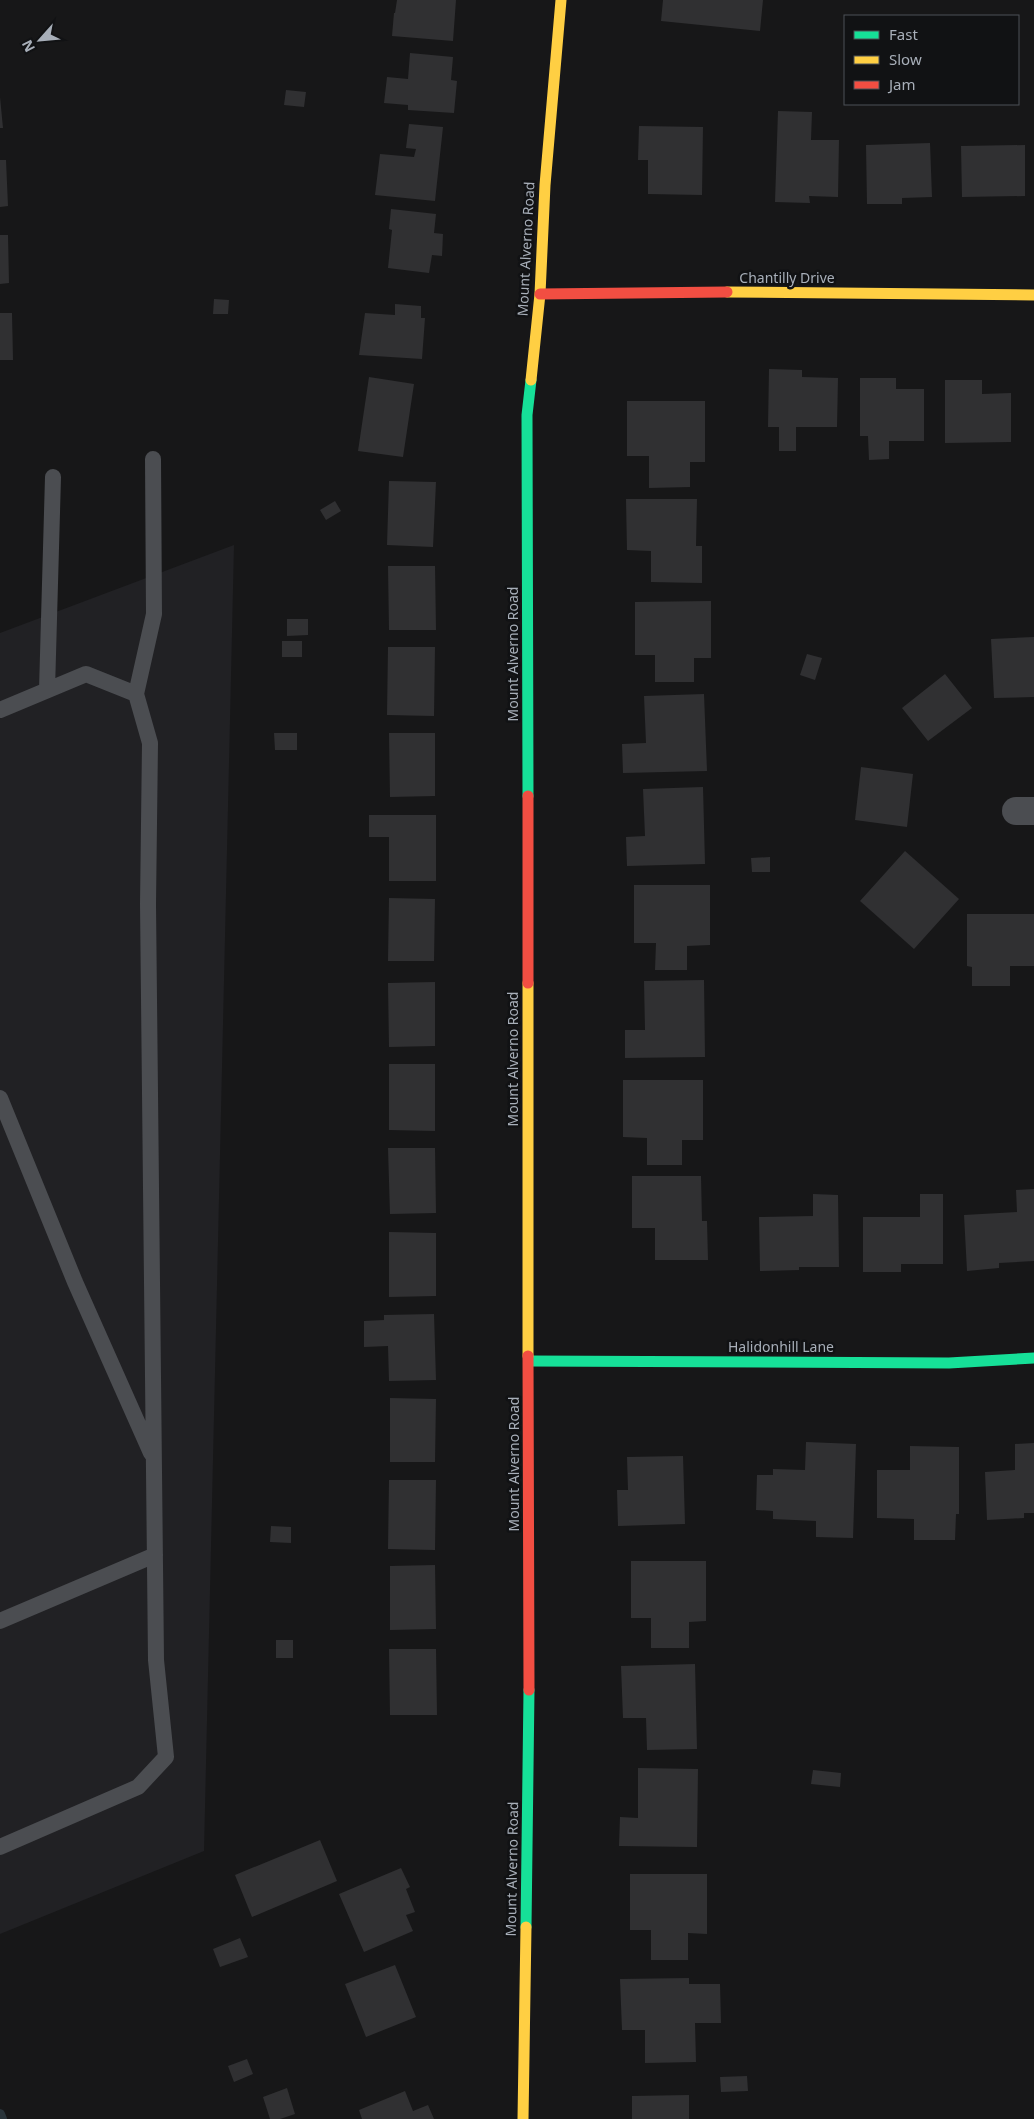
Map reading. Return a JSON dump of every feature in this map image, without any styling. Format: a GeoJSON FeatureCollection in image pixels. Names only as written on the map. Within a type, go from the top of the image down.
{"type":"FeatureCollection","features":[{"type":"Feature","properties":{"kind":"street","name":"Mount Alverno Road"},"geometry":{"type":"LineString","coordinates":[[523,2119],[529,1727],[527,415],[540,294],[545,185],[561,0]]}},
{"type":"Feature","properties":{"kind":"street","name":"Chantilly Drive"},"geometry":{"type":"LineString","coordinates":[[540,294],[759,292],[1034,295]]}},
{"type":"Feature","properties":{"kind":"street","name":"Halidonhill Lane"},"geometry":{"type":"LineString","coordinates":[[528,1362],[949,1363],[1034,1358]]}},
{"type":"Feature","properties":{"kind":"lane"},"geometry":{"type":"LineString","coordinates":[[0,1847],[138,1787],[166,1757],[156,1660],[148,904],[150,743],[136,694],[154,614],[153,458]]}},
{"type":"Feature","properties":{"kind":"lane"},"geometry":{"type":"LineString","coordinates":[[47,690],[53,477]]}},
{"type":"Feature","properties":{"kind":"lane"},"geometry":{"type":"LineString","coordinates":[[0,710],[86,674],[136,694]]}},
{"type":"Feature","properties":{"kind":"lane"},"geometry":{"type":"LineString","coordinates":[[0,1098],[74,1282],[154,1460]]}},
{"type":"Feature","properties":{"kind":"lane"},"geometry":{"type":"LineString","coordinates":[[0,1621],[155,1555]]}},
{"type":"Feature","properties":{"kind":"shaded area"},"geometry":{"type":"Polygon","coordinates":[[[234,545],[204,1851],[0,1934],[0,633],[234,545]]]}},
{"type":"Feature","properties":{"kind":"building"},"geometry":{"type":"Polygon","coordinates":[[[397,0],[456,0],[453,41],[392,36],[397,0]]]}},
{"type":"Feature","properties":{"kind":"building"},"geometry":{"type":"Polygon","coordinates":[[[663,0],[763,0],[760,31],[661,21],[663,0]]]}},
{"type":"Feature","properties":{"kind":"building"},"geometry":{"type":"Polygon","coordinates":[[[410,53],[453,57],[451,80],[457,81],[454,113],[408,110],[408,105],[384,103],[387,77],[408,79],[410,53]]]}},
{"type":"Feature","properties":{"kind":"building"},"geometry":{"type":"Polygon","coordinates":[[[286,90],[306,92],[304,107],[284,105],[286,90]]]}},
{"type":"Feature","properties":{"kind":"building"},"geometry":{"type":"Polygon","coordinates":[[[0,97],[3,128],[0,128],[0,97]]]}},
{"type":"Feature","properties":{"kind":"building"},"geometry":{"type":"Polygon","coordinates":[[[778,111],[812,112],[811,140],[839,140],[838,197],[809,196],[810,203],[775,202],[778,111]]]}},
{"type":"Feature","properties":{"kind":"building"},"geometry":{"type":"Polygon","coordinates":[[[409,124],[443,127],[435,201],[375,195],[380,154],[414,157],[416,149],[406,148],[409,124]]]}},
{"type":"Feature","properties":{"kind":"building"},"geometry":{"type":"Polygon","coordinates":[[[639,126],[703,127],[702,195],[648,194],[648,160],[638,160],[639,126]]]}},
{"type":"Feature","properties":{"kind":"building"},"geometry":{"type":"Polygon","coordinates":[[[930,143],[932,197],[902,198],[902,204],[867,204],[866,145],[930,143]]]}},
{"type":"Feature","properties":{"kind":"building"},"geometry":{"type":"Polygon","coordinates":[[[1025,145],[1025,196],[962,197],[961,146],[1025,145]]]}},
{"type":"Feature","properties":{"kind":"building"},"geometry":{"type":"Polygon","coordinates":[[[0,160],[6,160],[8,206],[0,207],[0,160]]]}},
{"type":"Feature","properties":{"kind":"building"},"geometry":{"type":"Polygon","coordinates":[[[391,209],[436,214],[434,233],[443,234],[442,256],[432,255],[429,273],[388,268],[392,230],[389,229],[391,209]]]}},
{"type":"Feature","properties":{"kind":"building"},"geometry":{"type":"Polygon","coordinates":[[[0,235],[8,235],[9,283],[0,284],[0,235]]]}},
{"type":"Feature","properties":{"kind":"building"},"geometry":{"type":"Polygon","coordinates":[[[214,299],[229,300],[228,314],[213,314],[214,299]]]}},
{"type":"Feature","properties":{"kind":"building"},"geometry":{"type":"Polygon","coordinates":[[[395,304],[421,306],[421,318],[425,318],[422,359],[359,355],[365,313],[395,315],[395,304]]]}},
{"type":"Feature","properties":{"kind":"building"},"geometry":{"type":"Polygon","coordinates":[[[0,313],[12,313],[13,360],[0,360],[0,313]]]}},
{"type":"Feature","properties":{"kind":"building"},"geometry":{"type":"Polygon","coordinates":[[[769,369],[802,370],[802,377],[838,378],[837,427],[796,427],[796,451],[779,451],[779,427],[768,427],[769,369]]]}},
{"type":"Feature","properties":{"kind":"building"},"geometry":{"type":"Polygon","coordinates":[[[369,377],[414,384],[403,457],[358,451],[369,377]]]}},
{"type":"Feature","properties":{"kind":"building"},"geometry":{"type":"Polygon","coordinates":[[[860,378],[896,378],[896,389],[924,389],[924,441],[889,441],[889,459],[869,460],[868,436],[860,436],[860,378]]]}},
{"type":"Feature","properties":{"kind":"building"},"geometry":{"type":"Polygon","coordinates":[[[945,380],[982,380],[982,394],[1011,393],[1011,442],[945,443],[945,380]]]}},
{"type":"Feature","properties":{"kind":"building"},"geometry":{"type":"Polygon","coordinates":[[[627,401],[705,401],[705,462],[690,462],[690,487],[649,488],[649,456],[627,456],[627,401]]]}},
{"type":"Feature","properties":{"kind":"building"},"geometry":{"type":"Polygon","coordinates":[[[389,481],[436,482],[433,547],[387,545],[389,481]]]}},
{"type":"Feature","properties":{"kind":"building"},"geometry":{"type":"Polygon","coordinates":[[[626,499],[697,499],[696,546],[702,546],[702,583],[651,582],[651,551],[627,550],[626,499]]]}},
{"type":"Feature","properties":{"kind":"building"},"geometry":{"type":"Polygon","coordinates":[[[335,501],[341,511],[326,520],[320,510],[335,501]]]}},
{"type":"Feature","properties":{"kind":"building"},"geometry":{"type":"Polygon","coordinates":[[[388,566],[435,566],[436,630],[389,630],[388,566]]]}},
{"type":"Feature","properties":{"kind":"building"},"geometry":{"type":"Polygon","coordinates":[[[711,601],[711,658],[694,658],[694,682],[655,682],[655,655],[635,655],[635,602],[711,601]]]}},
{"type":"Feature","properties":{"kind":"building"},"geometry":{"type":"Polygon","coordinates":[[[287,619],[308,619],[308,635],[287,636],[287,619]]]}},
{"type":"Feature","properties":{"kind":"building"},"geometry":{"type":"Polygon","coordinates":[[[1034,637],[1034,697],[994,698],[991,639],[1034,637]]]}},
{"type":"Feature","properties":{"kind":"building"},"geometry":{"type":"Polygon","coordinates":[[[282,641],[302,641],[302,657],[282,657],[282,641]]]}},
{"type":"Feature","properties":{"kind":"building"},"geometry":{"type":"Polygon","coordinates":[[[388,647],[435,647],[434,716],[387,715],[388,647]]]}},
{"type":"Feature","properties":{"kind":"building"},"geometry":{"type":"Polygon","coordinates":[[[807,654],[822,658],[815,680],[800,675],[807,654]]]}},
{"type":"Feature","properties":{"kind":"building"},"geometry":{"type":"Polygon","coordinates":[[[945,674],[972,708],[928,741],[902,708],[945,674]]]}},
{"type":"Feature","properties":{"kind":"building"},"geometry":{"type":"Polygon","coordinates":[[[704,694],[707,771],[623,773],[622,744],[646,743],[644,696],[704,694]]]}},
{"type":"Feature","properties":{"kind":"building"},"geometry":{"type":"Polygon","coordinates":[[[274,733],[297,733],[297,750],[275,750],[274,733]]]}},
{"type":"Feature","properties":{"kind":"building"},"geometry":{"type":"Polygon","coordinates":[[[389,733],[435,733],[435,796],[390,797],[389,733]]]}},
{"type":"Feature","properties":{"kind":"building"},"geometry":{"type":"Polygon","coordinates":[[[861,767],[913,774],[907,827],[855,820],[861,767]]]}},
{"type":"Feature","properties":{"kind":"building"},"geometry":{"type":"Polygon","coordinates":[[[703,787],[705,864],[627,866],[626,837],[645,836],[643,789],[703,787]]]}},
{"type":"Feature","properties":{"kind":"building"},"geometry":{"type":"Polygon","coordinates":[[[369,815],[436,815],[436,881],[389,881],[389,837],[369,837],[369,815]]]}},
{"type":"Feature","properties":{"kind":"building"},"geometry":{"type":"Polygon","coordinates":[[[905,851],[959,899],[914,949],[860,901],[905,851]]]}},
{"type":"Feature","properties":{"kind":"building"},"geometry":{"type":"Polygon","coordinates":[[[770,857],[770,872],[752,872],[751,858],[770,857]]]}},
{"type":"Feature","properties":{"kind":"building"},"geometry":{"type":"Polygon","coordinates":[[[634,885],[710,885],[710,945],[687,946],[687,970],[655,970],[656,943],[634,943],[634,885]]]}},
{"type":"Feature","properties":{"kind":"building"},"geometry":{"type":"Polygon","coordinates":[[[389,898],[435,899],[434,961],[388,961],[389,898]]]}},
{"type":"Feature","properties":{"kind":"building"},"geometry":{"type":"Polygon","coordinates":[[[967,914],[1034,914],[1034,966],[1010,966],[1010,986],[972,986],[972,967],[967,966],[967,914]]]}},
{"type":"Feature","properties":{"kind":"building"},"geometry":{"type":"Polygon","coordinates":[[[704,980],[705,1057],[625,1058],[625,1030],[645,1030],[644,981],[704,980]]]}},
{"type":"Feature","properties":{"kind":"building"},"geometry":{"type":"Polygon","coordinates":[[[435,982],[435,1046],[389,1047],[388,983],[435,982]]]}},
{"type":"Feature","properties":{"kind":"building"},"geometry":{"type":"Polygon","coordinates":[[[389,1064],[435,1064],[435,1131],[389,1130],[389,1064]]]}},
{"type":"Feature","properties":{"kind":"building"},"geometry":{"type":"Polygon","coordinates":[[[623,1080],[703,1080],[703,1140],[682,1140],[682,1165],[647,1165],[647,1138],[623,1137],[623,1080]]]}},
{"type":"Feature","properties":{"kind":"building"},"geometry":{"type":"Polygon","coordinates":[[[388,1148],[435,1148],[436,1213],[390,1214],[388,1148]]]}},
{"type":"Feature","properties":{"kind":"building"},"geometry":{"type":"Polygon","coordinates":[[[632,1176],[701,1176],[702,1221],[707,1221],[708,1260],[655,1260],[655,1228],[632,1228],[632,1176]]]}},
{"type":"Feature","properties":{"kind":"building"},"geometry":{"type":"Polygon","coordinates":[[[1034,1189],[1034,1261],[999,1263],[999,1268],[967,1271],[964,1215],[1017,1212],[1016,1190],[1034,1189]]]}},
{"type":"Feature","properties":{"kind":"building"},"geometry":{"type":"Polygon","coordinates":[[[813,1194],[838,1195],[839,1267],[799,1267],[799,1270],[760,1271],[759,1217],[813,1216],[813,1194]]]}},
{"type":"Feature","properties":{"kind":"building"},"geometry":{"type":"Polygon","coordinates":[[[920,1194],[943,1194],[943,1264],[901,1264],[901,1272],[863,1272],[863,1217],[920,1217],[920,1194]]]}},
{"type":"Feature","properties":{"kind":"building"},"geometry":{"type":"Polygon","coordinates":[[[389,1232],[436,1233],[436,1296],[389,1297],[389,1232]]]}},
{"type":"Feature","properties":{"kind":"building"},"geometry":{"type":"Polygon","coordinates":[[[434,1314],[436,1380],[389,1381],[388,1346],[364,1347],[364,1321],[384,1320],[384,1315],[434,1314]]]}},
{"type":"Feature","properties":{"kind":"building"},"geometry":{"type":"Polygon","coordinates":[[[390,1398],[436,1399],[435,1462],[390,1462],[390,1398]]]}},
{"type":"Feature","properties":{"kind":"building"},"geometry":{"type":"Polygon","coordinates":[[[806,1442],[856,1444],[853,1538],[816,1537],[816,1521],[773,1519],[773,1511],[756,1510],[757,1475],[773,1475],[773,1469],[805,1470],[806,1442]]]}},
{"type":"Feature","properties":{"kind":"building"},"geometry":{"type":"Polygon","coordinates":[[[1034,1443],[1034,1513],[1024,1513],[1024,1518],[987,1520],[985,1472],[1015,1470],[1015,1444],[1034,1443]]]}},
{"type":"Feature","properties":{"kind":"building"},"geometry":{"type":"Polygon","coordinates":[[[910,1446],[959,1447],[959,1514],[956,1514],[955,1540],[914,1540],[914,1519],[877,1518],[877,1470],[910,1470],[910,1446]]]}},
{"type":"Feature","properties":{"kind":"building"},"geometry":{"type":"Polygon","coordinates":[[[683,1456],[685,1524],[618,1526],[617,1490],[628,1490],[627,1457],[683,1456]]]}},
{"type":"Feature","properties":{"kind":"building"},"geometry":{"type":"Polygon","coordinates":[[[389,1480],[436,1480],[435,1550],[388,1549],[389,1480]]]}},
{"type":"Feature","properties":{"kind":"building"},"geometry":{"type":"Polygon","coordinates":[[[271,1526],[291,1527],[291,1543],[270,1542],[271,1526]]]}},
{"type":"Feature","properties":{"kind":"building"},"geometry":{"type":"Polygon","coordinates":[[[631,1561],[706,1561],[706,1621],[689,1622],[689,1648],[651,1648],[651,1618],[631,1618],[631,1561]]]}},
{"type":"Feature","properties":{"kind":"building"},"geometry":{"type":"Polygon","coordinates":[[[435,1565],[436,1629],[390,1630],[390,1566],[435,1565]]]}},
{"type":"Feature","properties":{"kind":"building"},"geometry":{"type":"Polygon","coordinates":[[[276,1640],[293,1640],[293,1658],[276,1658],[276,1640]]]}},
{"type":"Feature","properties":{"kind":"building"},"geometry":{"type":"Polygon","coordinates":[[[389,1649],[436,1649],[437,1715],[390,1715],[389,1649]]]}},
{"type":"Feature","properties":{"kind":"building"},"geometry":{"type":"Polygon","coordinates":[[[695,1664],[697,1749],[647,1750],[646,1718],[623,1718],[621,1666],[695,1664]]]}},
{"type":"Feature","properties":{"kind":"building"},"geometry":{"type":"Polygon","coordinates":[[[638,1768],[698,1769],[697,1847],[619,1846],[620,1817],[638,1818],[638,1768]]]}},
{"type":"Feature","properties":{"kind":"building"},"geometry":{"type":"Polygon","coordinates":[[[813,1770],[841,1773],[840,1787],[811,1784],[813,1770]]]}},
{"type":"Feature","properties":{"kind":"building"},"geometry":{"type":"Polygon","coordinates":[[[320,1840],[337,1881],[252,1917],[235,1875],[320,1840]]]}},
{"type":"Feature","properties":{"kind":"building"},"geometry":{"type":"Polygon","coordinates":[[[401,1868],[410,1887],[406,1889],[415,1912],[406,1915],[413,1931],[364,1952],[339,1894],[401,1868]]]}},
{"type":"Feature","properties":{"kind":"building"},"geometry":{"type":"Polygon","coordinates":[[[630,1874],[707,1874],[707,1934],[688,1933],[688,1960],[651,1960],[651,1930],[630,1930],[630,1874]]]}},
{"type":"Feature","properties":{"kind":"building"},"geometry":{"type":"Polygon","coordinates":[[[240,1938],[248,1957],[220,1967],[213,1949],[240,1938]]]}},
{"type":"Feature","properties":{"kind":"building"},"geometry":{"type":"Polygon","coordinates":[[[395,1965],[416,2017],[366,2037],[345,1984],[395,1965]]]}},
{"type":"Feature","properties":{"kind":"building"},"geometry":{"type":"Polygon","coordinates":[[[689,1978],[689,1984],[720,1984],[721,2023],[695,2023],[696,2062],[645,2063],[645,2030],[622,2030],[620,1979],[689,1978]]]}},
{"type":"Feature","properties":{"kind":"building"},"geometry":{"type":"Polygon","coordinates":[[[247,2059],[253,2074],[234,2082],[228,2066],[247,2059]]]}},
{"type":"Feature","properties":{"kind":"building"},"geometry":{"type":"Polygon","coordinates":[[[747,2076],[748,2091],[721,2092],[720,2077],[747,2076]]]}},
{"type":"Feature","properties":{"kind":"building"},"geometry":{"type":"Polygon","coordinates":[[[287,2088],[295,2114],[280,2119],[270,2119],[263,2097],[287,2088]]]}},
{"type":"Feature","properties":{"kind":"building"},"geometry":{"type":"Polygon","coordinates":[[[405,2091],[413,2111],[428,2105],[434,2119],[362,2119],[359,2110],[405,2091]]]}},
{"type":"Feature","properties":{"kind":"building"},"geometry":{"type":"Polygon","coordinates":[[[689,2095],[689,2119],[632,2119],[632,2096],[689,2095]]]}},
{"type":"Feature","properties":{"kind":"waterway"},"geometry":{"type":"LineString","coordinates":[[0,2114],[2,2119]]}},
{"type":"Feature","properties":{"kind":"traffic: fast"},"geometry":{"type":"LineString","coordinates":[[528,796],[527,415],[531,380]]}},
{"type":"Feature","properties":{"kind":"traffic: fast"},"geometry":{"type":"LineString","coordinates":[[529,1361],[949,1363],[1034,1358]]}},
{"type":"Feature","properties":{"kind":"traffic: fast"},"geometry":{"type":"LineString","coordinates":[[526,1927],[529,1690]]}},
{"type":"Feature","properties":{"kind":"traffic: slow"},"geometry":{"type":"LineString","coordinates":[[531,380],[540,294],[545,185],[561,0]]}},
{"type":"Feature","properties":{"kind":"traffic: slow"},"geometry":{"type":"LineString","coordinates":[[727,292],[1034,295]]}},
{"type":"Feature","properties":{"kind":"traffic: slow"},"geometry":{"type":"LineString","coordinates":[[528,983],[528,1356]]}},
{"type":"Feature","properties":{"kind":"traffic: slow"},"geometry":{"type":"LineString","coordinates":[[523,2119],[526,1927]]}},
{"type":"Feature","properties":{"kind":"traffic: jam"},"geometry":{"type":"LineString","coordinates":[[540,294],[727,292]]}},
{"type":"Feature","properties":{"kind":"traffic: jam"},"geometry":{"type":"LineString","coordinates":[[528,796],[528,983]]}},
{"type":"Feature","properties":{"kind":"traffic: jam"},"geometry":{"type":"LineString","coordinates":[[528,1356],[529,1690]]}}]}
